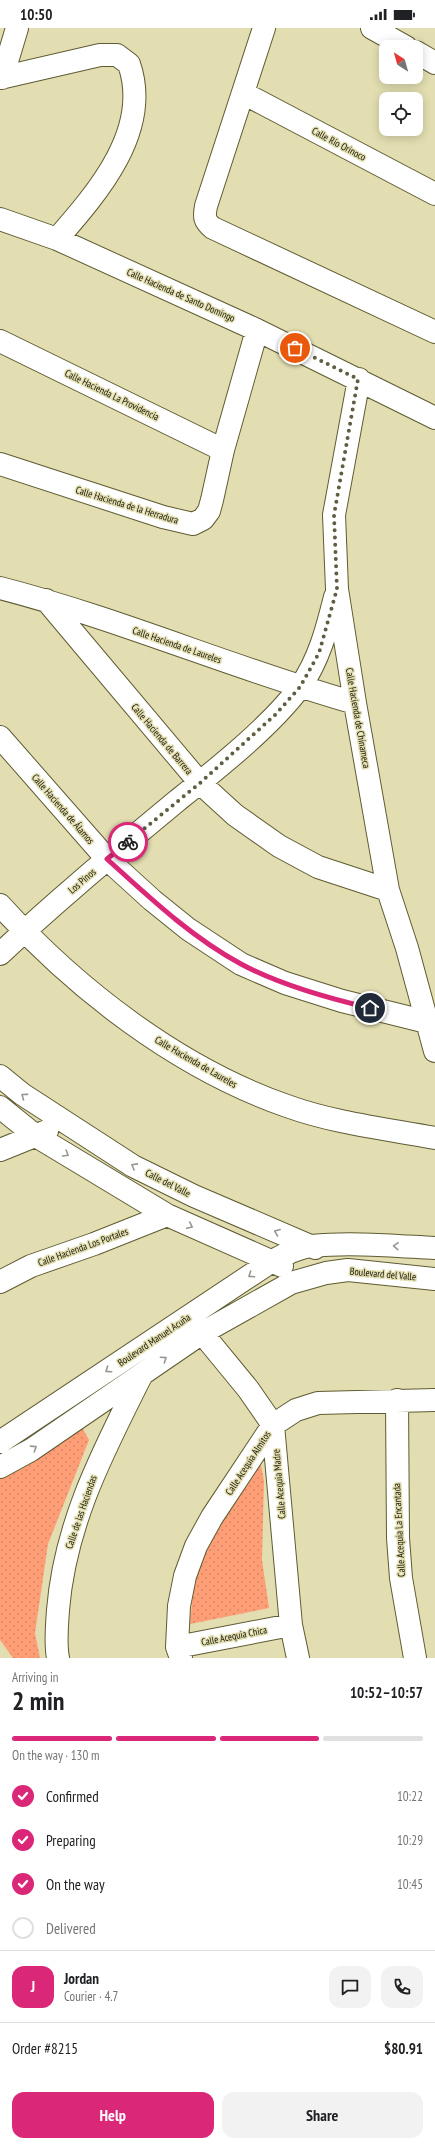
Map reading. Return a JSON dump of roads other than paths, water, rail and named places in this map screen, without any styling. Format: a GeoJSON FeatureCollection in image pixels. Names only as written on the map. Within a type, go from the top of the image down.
{"type":"FeatureCollection","features":[{"type":"Feature","properties":{"kind":"street"},"geometry":{"type":"LineString","coordinates":[[1,78],[17,28]]}},
{"type":"Feature","properties":{"kind":"street"},"geometry":{"type":"LineString","coordinates":[[264,28],[206,206],[204,217],[207,223],[213,228],[435,332]]}},
{"type":"Feature","properties":{"kind":"street"},"geometry":{"type":"LineString","coordinates":[[372,28],[393,40]]}},
{"type":"Feature","properties":{"kind":"street"},"geometry":{"type":"LineString","coordinates":[[1,78],[100,55],[116,55],[123,58],[130,64],[133,75],[135,106],[131,128],[110,171],[57,239]]}},
{"type":"Feature","properties":{"kind":"street"},"geometry":{"type":"LineString","coordinates":[[423,56],[435,63]]}},
{"type":"Feature","properties":{"kind":"street","name":"Calle Río Orinoco"},"geometry":{"type":"LineString","coordinates":[[243,93],[435,194]]}},
{"type":"Feature","properties":{"kind":"street","name":"Calle Hacienda de Santo Domingo"},"geometry":{"type":"LineString","coordinates":[[0,219],[57,239],[258,330],[435,418]]}},
{"type":"Feature","properties":{"kind":"street","name":"Calle Hacienda de la Herradura"},"geometry":{"type":"LineString","coordinates":[[0,464],[163,517],[193,524],[203,519],[209,511],[223,450],[258,330]]}},
{"type":"Feature","properties":{"kind":"street","name":"Calle Hacienda La Providencia"},"geometry":{"type":"LineString","coordinates":[[0,341],[223,450]]}},
{"type":"Feature","properties":{"kind":"street","name":"Calle Hacienda de Chinameca"},"geometry":{"type":"LineString","coordinates":[[358,379],[334,515],[337,589],[355,703],[388,890],[428,1022],[435,1051]]}},
{"type":"Feature","properties":{"kind":"street","name":"Calle Hacienda de Laureles"},"geometry":{"type":"LineString","coordinates":[[0,588],[46,600],[300,687],[355,703]]}},
{"type":"Feature","properties":{"kind":"street","name":"Los Pinos"},"geometry":{"type":"LineString","coordinates":[[0,954],[24,931],[107,859],[200,783],[249,740],[300,687],[319,653],[337,589]]}},
{"type":"Feature","properties":{"kind":"street","name":"Calle Hacienda de Barrera"},"geometry":{"type":"LineString","coordinates":[[46,600],[200,783],[235,815],[279,846],[318,867],[388,890]]}},
{"type":"Feature","properties":{"kind":"street","name":"Calle Hacienda de Álamos"},"geometry":{"type":"LineString","coordinates":[[0,737],[107,859],[152,900],[188,929],[241,964],[285,983],[342,1001],[428,1022]]}},
{"type":"Feature","properties":{"kind":"street","name":"Calle Hacienda de Laureles"},"geometry":{"type":"LineString","coordinates":[[0,904],[24,931],[103,1002],[156,1039],[221,1078],[288,1106],[326,1117],[435,1138]]}},
{"type":"Feature","properties":{"kind":"street","name":"Calle del Valle"},"geometry":{"type":"LineString","coordinates":[[0,1076],[22,1094],[133,1166],[194,1196],[311,1246],[348,1270]]}},
{"type":"Feature","properties":{"kind":"street"},"geometry":{"type":"LineString","coordinates":[[0,1107],[36,1136],[167,1215],[308,1278]]}},
{"type":"Feature","properties":{"kind":"street"},"geometry":{"type":"LineString","coordinates":[[0,1150],[36,1136],[64,1122]]}},
{"type":"Feature","properties":{"kind":"street","name":"Calle Hacienda Los Portales"},"geometry":{"type":"LineString","coordinates":[[0,1282],[31,1266],[94,1244],[167,1215]]}},
{"type":"Feature","properties":{"kind":"street"},"geometry":{"type":"LineString","coordinates":[[311,1246],[382,1245],[435,1248]]}},
{"type":"Feature","properties":{"kind":"street","name":"Boulevard Manuel Acuña"},"geometry":{"type":"LineString","coordinates":[[0,1442],[272,1261],[290,1252],[311,1246]]}},
{"type":"Feature","properties":{"kind":"street","name":"Boulevard del Valle"},"geometry":{"type":"LineString","coordinates":[[308,1278],[348,1270],[435,1279]]}},
{"type":"Feature","properties":{"kind":"street"},"geometry":{"type":"LineString","coordinates":[[0,1467],[31,1450],[202,1333],[275,1291],[291,1283],[308,1278]]}},
{"type":"Feature","properties":{"kind":"street","name":"Calle Acequia Madre"},"geometry":{"type":"LineString","coordinates":[[202,1333],[248,1389],[273,1425],[291,1625],[298,1658]]}},
{"type":"Feature","properties":{"kind":"street","name":"Calle de las Haciendas"},"geometry":{"type":"LineString","coordinates":[[58,1658],[55,1644],[60,1577],[73,1527],[95,1470],[141,1375]]}},
{"type":"Feature","properties":{"kind":"street","name":"Calle Acequia La Encantada"},"geometry":{"type":"LineString","coordinates":[[397,1400],[398,1538],[401,1578],[415,1658]]}},
{"type":"Feature","properties":{"kind":"street","name":"Calle Acequia Almitos"},"geometry":{"type":"LineString","coordinates":[[179,1652],[179,1606],[185,1576],[196,1546],[212,1517],[273,1425],[296,1410],[318,1403],[435,1400]]}},
{"type":"Feature","properties":{"kind":"street","name":"Calle Acequia Chica"},"geometry":{"type":"LineString","coordinates":[[179,1652],[291,1625]]}}]}
